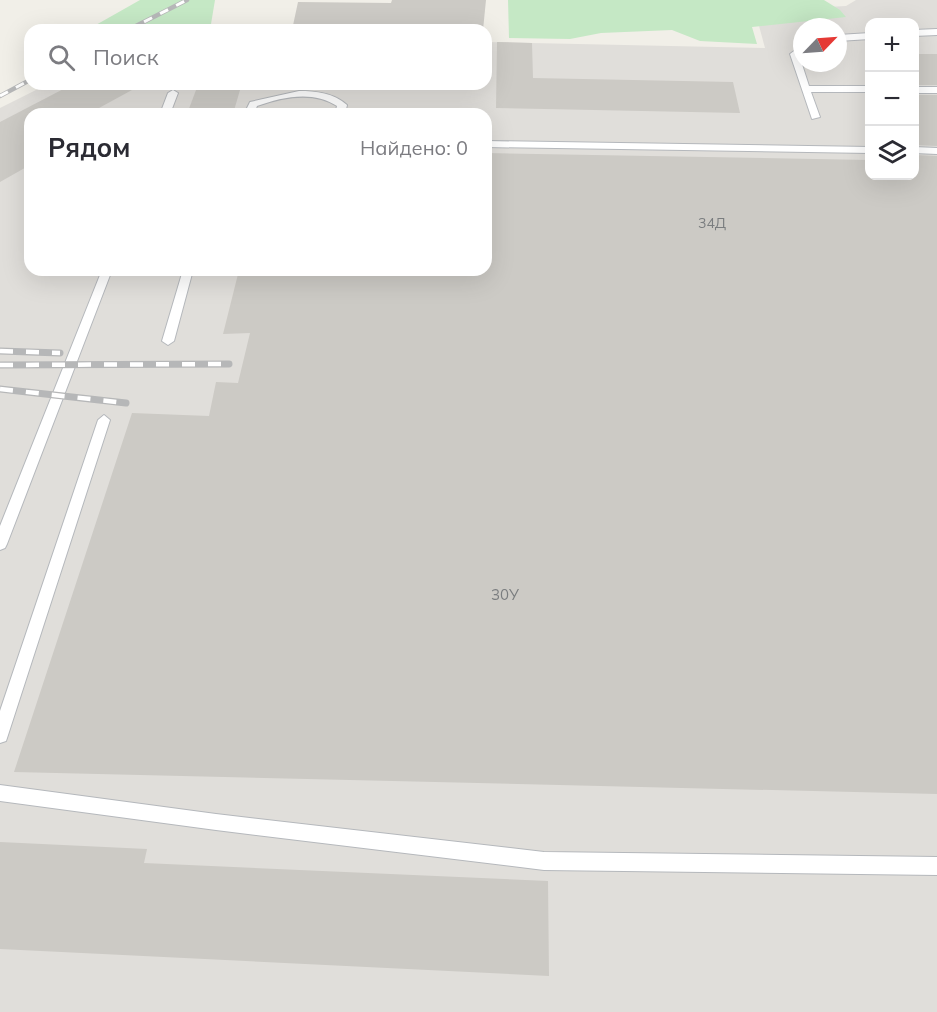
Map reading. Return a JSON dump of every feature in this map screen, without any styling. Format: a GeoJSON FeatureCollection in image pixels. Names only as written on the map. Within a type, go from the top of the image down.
{"type":"FeatureCollection","features":[{"type":"Feature","properties":{"kind":"lane"},"geometry":{"type":"LineString","coordinates":[[919,33],[937,32]]}},
{"type":"Feature","properties":{"kind":"lane"},"geometry":{"type":"LineString","coordinates":[[847,37],[865,36]]}},
{"type":"Feature","properties":{"kind":"lane"},"geometry":{"type":"LineString","coordinates":[[800,72],[815,117]]}},
{"type":"Feature","properties":{"kind":"lane"},"geometry":{"type":"LineString","coordinates":[[806,89],[865,90]]}},
{"type":"Feature","properties":{"kind":"lane"},"geometry":{"type":"LineString","coordinates":[[919,90],[937,90]]}},
{"type":"Feature","properties":{"kind":"lane"},"geometry":{"type":"LineString","coordinates":[[168,108],[174,93]]}},
{"type":"Feature","properties":{"kind":"lane"},"geometry":{"type":"LineString","coordinates":[[251,108],[253,104],[279,94],[332,96],[342,105],[341,108]]}},
{"type":"Feature","properties":{"kind":"lane"},"geometry":{"type":"LineString","coordinates":[[492,144],[865,150]]}},
{"type":"Feature","properties":{"kind":"lane"},"geometry":{"type":"LineString","coordinates":[[919,150],[937,151]]}},
{"type":"Feature","properties":{"kind":"lane"},"geometry":{"type":"LineString","coordinates":[[0,544],[105,276]]}},
{"type":"Feature","properties":{"kind":"lane"},"geometry":{"type":"LineString","coordinates":[[168,341],[186,276]]}},
{"type":"Feature","properties":{"kind":"lane"},"geometry":{"type":"LineString","coordinates":[[0,735],[104,420]]}},
{"type":"Feature","properties":{"kind":"lane"},"geometry":{"type":"LineString","coordinates":[[0,793],[216,822],[544,861],[937,866]]}},
{"type":"Feature","properties":{"kind":"shaded area"},"geometry":{"type":"Polygon","coordinates":[[[856,0],[937,0],[937,1012],[0,1012],[0,108],[36,90],[492,90],[492,42],[765,48],[755,11],[846,6],[856,0]]]}},
{"type":"Feature","properties":{"kind":"green space"},"geometry":{"type":"Polygon","coordinates":[[[140,0],[215,0],[211,24],[98,24],[140,0]]]}},
{"type":"Feature","properties":{"kind":"green space"},"geometry":{"type":"Polygon","coordinates":[[[508,0],[824,0],[840,10],[846,17],[793,18],[793,23],[752,27],[757,44],[700,41],[672,30],[601,33],[570,39],[509,38],[508,0]]]}},
{"type":"Feature","properties":{"kind":"building"},"geometry":{"type":"Polygon","coordinates":[[[392,0],[486,0],[484,24],[293,24],[298,2],[391,3],[392,0]]]}},
{"type":"Feature","properties":{"kind":"building"},"geometry":{"type":"Polygon","coordinates":[[[497,42],[532,43],[533,78],[733,82],[740,113],[496,108],[497,42]]]}},
{"type":"Feature","properties":{"kind":"building"},"geometry":{"type":"Polygon","coordinates":[[[919,54],[937,54],[937,85],[919,85],[919,54]]]}},
{"type":"Feature","properties":{"kind":"building"},"geometry":{"type":"Polygon","coordinates":[[[61,90],[132,90],[99,108],[27,108],[61,90]]]}},
{"type":"Feature","properties":{"kind":"building"},"geometry":{"type":"Polygon","coordinates":[[[196,90],[240,90],[235,108],[189,108],[196,90]]]}},
{"type":"Feature","properties":{"kind":"building"},"geometry":{"type":"Polygon","coordinates":[[[919,95],[937,95],[937,146],[919,145],[919,95]]]}},
{"type":"Feature","properties":{"kind":"building"},"geometry":{"type":"Polygon","coordinates":[[[24,110],[24,168],[0,182],[0,122],[24,110]]]}},
{"type":"Feature","properties":{"kind":"building"},"geometry":{"type":"Polygon","coordinates":[[[492,153],[865,160],[865,180],[919,180],[919,155],[937,156],[937,794],[14,772],[132,413],[209,416],[216,382],[238,383],[250,333],[223,334],[238,276],[492,276],[492,153]]]}},
{"type":"Feature","properties":{"kind":"building"},"geometry":{"type":"Polygon","coordinates":[[[0,842],[147,849],[144,863],[548,881],[549,976],[0,949],[0,842]]]}},
{"type":"Feature","properties":{"kind":"railway"},"geometry":{"type":"LineString","coordinates":[[140,24],[187,0]]}},
{"type":"Feature","properties":{"kind":"railway"},"geometry":{"type":"LineString","coordinates":[[0,96],[24,83]]}},
{"type":"Feature","properties":{"kind":"railway"},"geometry":{"type":"LineString","coordinates":[[0,351],[60,353]]}},
{"type":"Feature","properties":{"kind":"railway"},"geometry":{"type":"LineString","coordinates":[[0,365],[229,364]]}},
{"type":"Feature","properties":{"kind":"railway"},"geometry":{"type":"LineString","coordinates":[[0,389],[126,403]]}}]}
